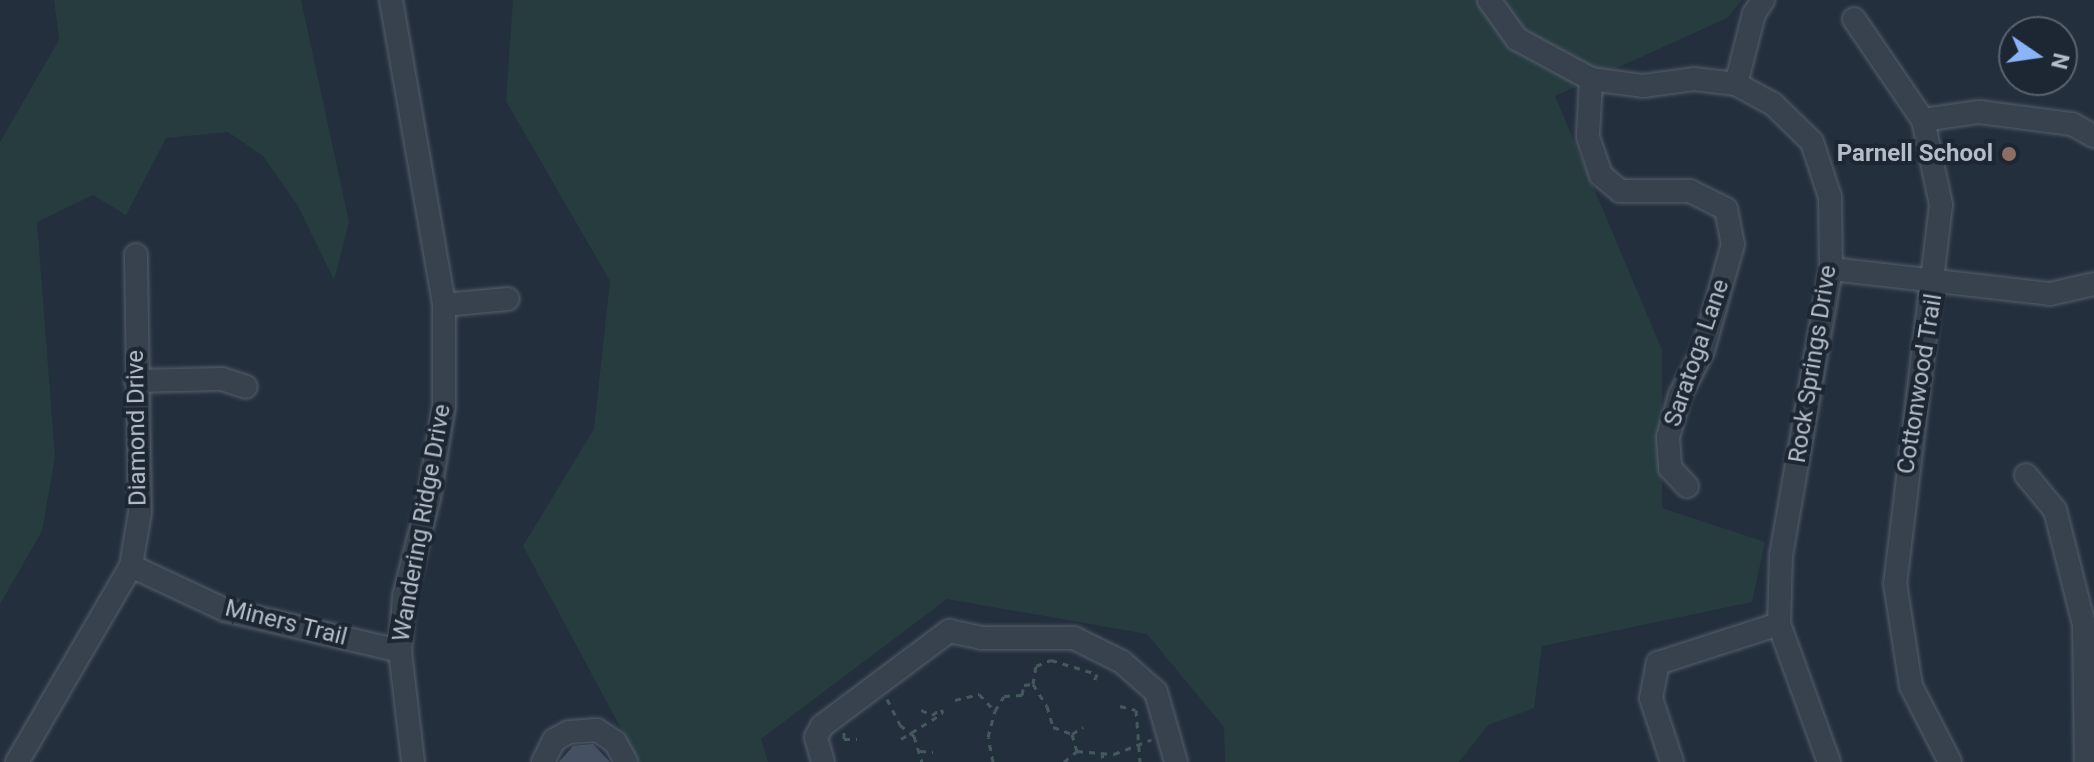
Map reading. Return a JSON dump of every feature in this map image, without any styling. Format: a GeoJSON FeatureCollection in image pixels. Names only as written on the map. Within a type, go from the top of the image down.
{"type":"FeatureCollection","features":[{"type":"Feature","properties":{"kind":"street","name":"Wandering Ridge Drive"},"geometry":{"type":"LineString","coordinates":[[391,0],[444,305],[444,406],[429,498],[404,596],[400,651],[413,762]]}},
{"type":"Feature","properties":{"kind":"street","name":"Rock Springs Drive"},"geometry":{"type":"LineString","coordinates":[[1489,0],[1517,39],[1591,79],[1643,86],[1694,79],[1736,84],[1773,104],[1812,142],[1830,197],[1831,269],[1781,556],[1779,624],[1829,762]]}},
{"type":"Feature","properties":{"kind":"street"},"geometry":{"type":"LineString","coordinates":[[1736,84],[1754,14],[1763,0]]}},
{"type":"Feature","properties":{"kind":"street","name":"Cottonwood Trail"},"geometry":{"type":"LineString","coordinates":[[1854,19],[1923,120],[1941,205],[1935,281],[1908,447],[1895,583],[1911,686],[1950,762]]}},
{"type":"Feature","properties":{"kind":"street","name":"Saratoga Lane"},"geometry":{"type":"LineString","coordinates":[[1591,79],[1588,137],[1601,175],[1620,191],[1690,191],[1726,209],[1733,244],[1703,351],[1680,395],[1668,437],[1670,468],[1687,486]]}},
{"type":"Feature","properties":{"kind":"street"},"geometry":{"type":"LineString","coordinates":[[1923,120],[1979,112],[2072,124],[2094,136]]}},
{"type":"Feature","properties":{"kind":"street","name":"Diamond Drive"},"geometry":{"type":"LineString","coordinates":[[17,762],[131,566],[140,512],[136,255]]}},
{"type":"Feature","properties":{"kind":"street"},"geometry":{"type":"LineString","coordinates":[[1831,269],[2050,294],[2094,284]]}},
{"type":"Feature","properties":{"kind":"street"},"geometry":{"type":"LineString","coordinates":[[444,305],[508,299]]}},
{"type":"Feature","properties":{"kind":"street"},"geometry":{"type":"LineString","coordinates":[[136,381],[222,379],[246,387]]}},
{"type":"Feature","properties":{"kind":"street"},"geometry":{"type":"LineString","coordinates":[[2026,475],[2055,510],[2089,624],[2086,762]]}},
{"type":"Feature","properties":{"kind":"street","name":"Miners Trail"},"geometry":{"type":"LineString","coordinates":[[131,566],[225,610],[400,651]]}},
{"type":"Feature","properties":{"kind":"street"},"geometry":{"type":"LineString","coordinates":[[1672,762],[1651,698],[1658,663],[1779,624]]}},
{"type":"Feature","properties":{"kind":"street"},"geometry":{"type":"LineString","coordinates":[[823,762],[816,737],[822,726],[949,631],[981,638],[1074,638],[1140,674],[1156,692],[1176,762]]}},
{"type":"Feature","properties":{"kind":"street"},"geometry":{"type":"LineString","coordinates":[[543,762],[554,740],[569,732],[597,730],[615,742],[626,762]]}},
{"type":"Feature","properties":{"kind":"path"},"geometry":{"type":"LineString","coordinates":[[1072,734],[1053,727],[1047,706],[1033,684],[1036,666],[1051,660],[1097,674],[1094,682]]}},
{"type":"Feature","properties":{"kind":"path"},"geometry":{"type":"LineString","coordinates":[[993,762],[988,737],[995,711],[1004,696],[1022,695],[1024,685],[1033,684]]}},
{"type":"Feature","properties":{"kind":"path"},"geometry":{"type":"LineString","coordinates":[[955,700],[979,694],[995,711]]}},
{"type":"Feature","properties":{"kind":"path"},"geometry":{"type":"LineString","coordinates":[[887,699],[900,725],[911,733],[922,762]]}},
{"type":"Feature","properties":{"kind":"path"},"geometry":{"type":"LineString","coordinates":[[1120,706],[1136,710],[1140,762]]}},
{"type":"Feature","properties":{"kind":"path"},"geometry":{"type":"LineString","coordinates":[[901,739],[943,713],[921,710]]}},
{"type":"Feature","properties":{"kind":"path"},"geometry":{"type":"LineString","coordinates":[[1072,734],[1083,727]]}},
{"type":"Feature","properties":{"kind":"path"},"geometry":{"type":"LineString","coordinates":[[1072,734],[1077,751]]}},
{"type":"Feature","properties":{"kind":"path"},"geometry":{"type":"LineString","coordinates":[[1064,762],[1077,751],[1114,754],[1168,736]]}},
{"type":"Feature","properties":{"kind":"path"},"geometry":{"type":"LineString","coordinates":[[920,751],[933,752]]}},
{"type":"Feature","properties":{"kind":"path"},"geometry":{"type":"LineString","coordinates":[[1102,752],[1103,761]]}},
{"type":"Feature","properties":{"kind":"green space"},"geometry":{"type":"Polygon","coordinates":[[[54,0],[301,0],[349,222],[334,280],[298,206],[263,156],[228,132],[166,138],[126,215],[93,195],[37,222],[55,457],[42,531],[0,604],[0,142],[59,40],[54,0]]]}},
{"type":"Feature","properties":{"kind":"green space"},"geometry":{"type":"Polygon","coordinates":[[[513,0],[1742,0],[1727,18],[1555,96],[1662,350],[1662,508],[1765,542],[1752,602],[1542,646],[1534,708],[1488,725],[1459,762],[1225,762],[1224,727],[1147,634],[947,599],[761,739],[768,762],[639,762],[523,546],[594,429],[610,281],[506,101],[513,0]]]}},
{"type":"Feature","properties":{"kind":"building"},"geometry":{"type":"Polygon","coordinates":[[[593,744],[610,762],[559,762],[573,746],[593,744]]]}},
{"type":"Feature","properties":{"kind":"place","name":"Parnell School"},"geometry":{"type":"Point","coordinates":[2009,154]}}]}
